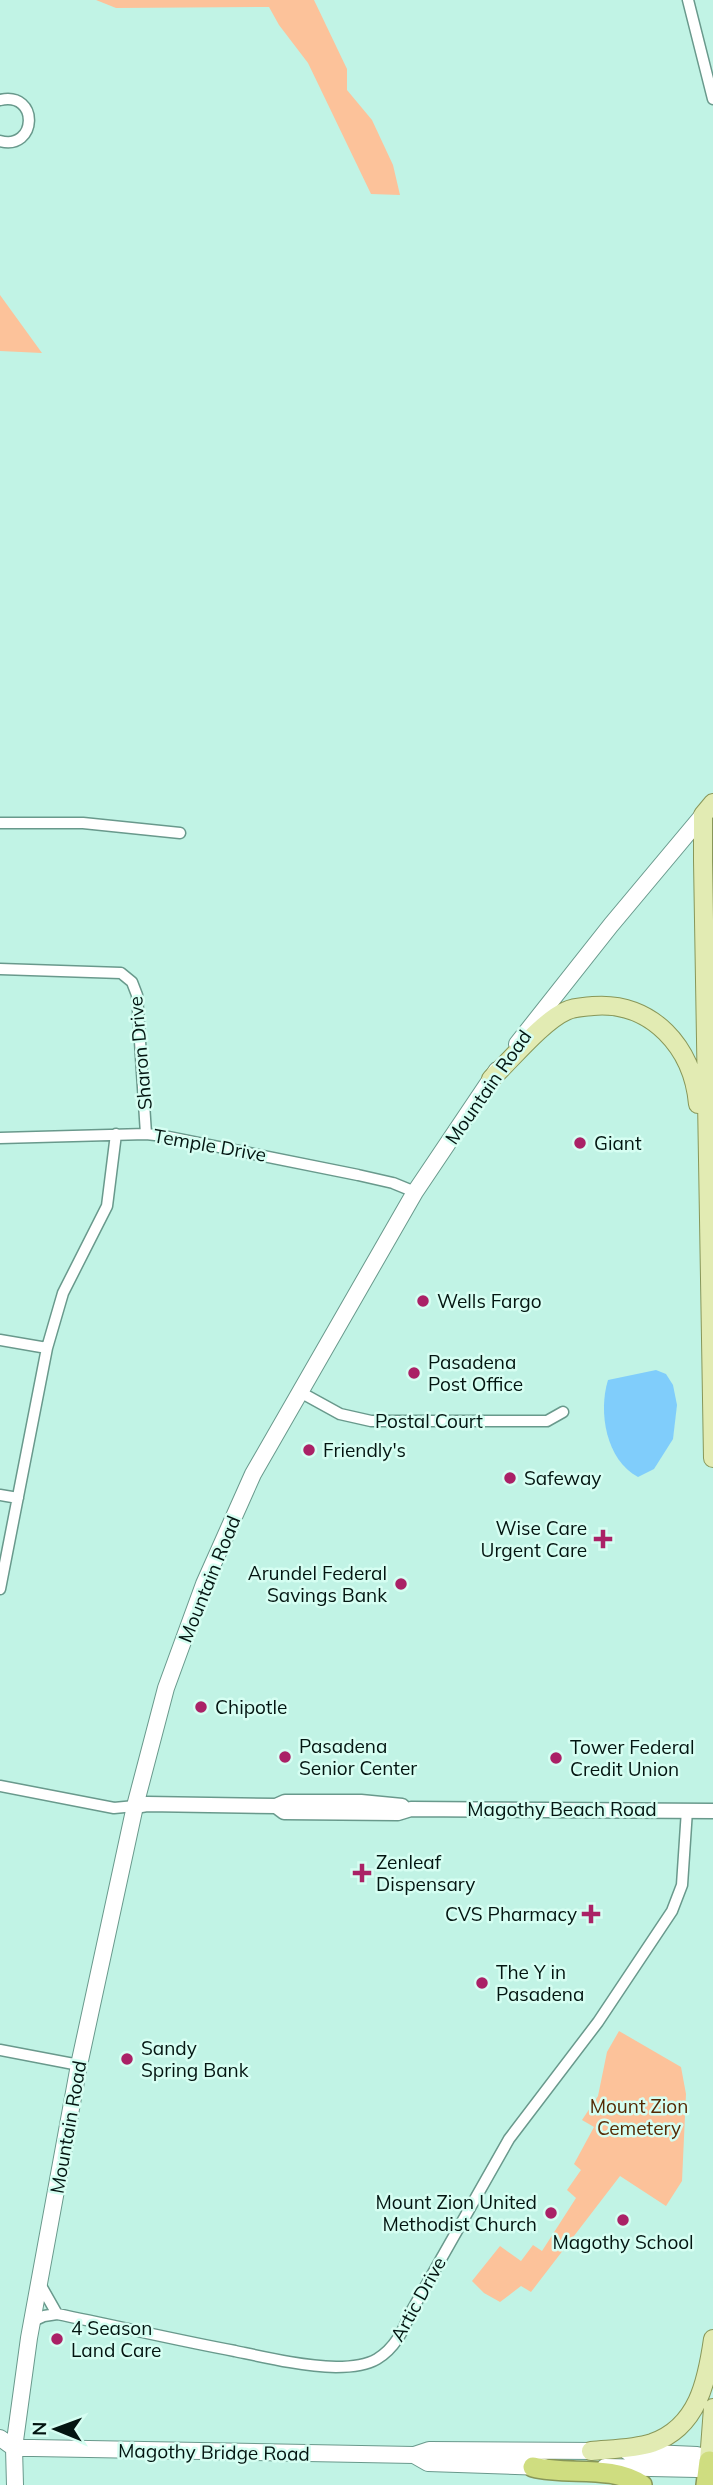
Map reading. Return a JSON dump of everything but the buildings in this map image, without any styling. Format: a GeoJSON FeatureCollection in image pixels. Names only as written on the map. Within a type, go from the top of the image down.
{"type":"FeatureCollection","features":[{"type":"Feature","properties":{"kind":"highway"},"geometry":{"type":"LineString","coordinates":[[706,2485],[711,2461]]}},
{"type":"Feature","properties":{"kind":"highway"},"geometry":{"type":"LineString","coordinates":[[533,2467],[625,2476],[642,2485]]}},
{"type":"Feature","properties":{"kind":"main road","name":"Mountain Road"},"geometry":{"type":"LineString","coordinates":[[15,2485],[13,2448],[79,2065],[135,1806],[166,1688],[204,1584],[253,1474],[415,1192],[491,1079],[611,925],[708,809]]}},
{"type":"Feature","properties":{"kind":"main road"},"geometry":{"type":"LineString","coordinates":[[708,809],[709,1228],[713,1458]]}},
{"type":"Feature","properties":{"kind":"main road"},"geometry":{"type":"LineString","coordinates":[[491,1079],[549,1022],[566,1011],[593,1006],[621,1007],[655,1021],[671,1035],[693,1074],[709,1228]]}},
{"type":"Feature","properties":{"kind":"main road"},"geometry":{"type":"LineString","coordinates":[[591,2451],[653,2442],[683,2422],[696,2407],[704,2389],[713,2339]]}},
{"type":"Feature","properties":{"kind":"main road"},"geometry":{"type":"LineString","coordinates":[[711,2461],[713,2409]]}},
{"type":"Feature","properties":{"kind":"main road"},"geometry":{"type":"LineString","coordinates":[[0,2438],[13,2448]]}},
{"type":"Feature","properties":{"kind":"main road","name":"Magothy Bridge Road"},"geometry":{"type":"LineString","coordinates":[[13,2448],[414,2455],[429,2450],[591,2451],[697,2455],[711,2461]]}},
{"type":"Feature","properties":{"kind":"main road","name":"Magothy Bridge Road"},"geometry":{"type":"LineString","coordinates":[[414,2455],[428,2463],[533,2467],[697,2469],[711,2461]]}},
{"type":"Feature","properties":{"kind":"street"},"geometry":{"type":"LineString","coordinates":[[688,0],[713,99]]}},
{"type":"Feature","properties":{"kind":"street"},"geometry":{"type":"LineString","coordinates":[[0,100],[13,99],[20,102],[30,121],[20,139],[13,142],[0,141]]}},
{"type":"Feature","properties":{"kind":"street"},"geometry":{"type":"LineString","coordinates":[[0,823],[83,822],[180,833]]}},
{"type":"Feature","properties":{"kind":"street","name":"Sharon Drive"},"geometry":{"type":"LineString","coordinates":[[0,969],[121,973],[132,982],[137,995],[146,1133]]}},
{"type":"Feature","properties":{"kind":"street","name":"Temple Drive"},"geometry":{"type":"LineString","coordinates":[[0,1138],[146,1133],[358,1175],[393,1183],[415,1192]]}},
{"type":"Feature","properties":{"kind":"street"},"geometry":{"type":"LineString","coordinates":[[0,1589],[47,1348],[63,1293],[107,1206],[116,1134]]}},
{"type":"Feature","properties":{"kind":"street"},"geometry":{"type":"LineString","coordinates":[[0,1340],[47,1348]]}},
{"type":"Feature","properties":{"kind":"street","name":"Postal Court"},"geometry":{"type":"LineString","coordinates":[[300,1392],[340,1414],[371,1421],[547,1421],[563,1412]]}},
{"type":"Feature","properties":{"kind":"street"},"geometry":{"type":"LineString","coordinates":[[0,1494],[18,1498]]}},
{"type":"Feature","properties":{"kind":"street"},"geometry":{"type":"LineString","coordinates":[[0,1786],[114,1808],[135,1806]]}},
{"type":"Feature","properties":{"kind":"street","name":"Magothy Beach Road"},"geometry":{"type":"LineString","coordinates":[[135,1806],[276,1806],[285,1802],[361,1802],[398,1804],[411,1809],[713,1811]]}},
{"type":"Feature","properties":{"kind":"street","name":"Artic Drive"},"geometry":{"type":"LineString","coordinates":[[33,2321],[57,2314],[156,2337],[332,2367],[377,2359],[400,2337],[411,2312],[509,2139],[598,2022],[672,1911],[682,1885],[687,1810]]}},
{"type":"Feature","properties":{"kind":"street"},"geometry":{"type":"LineString","coordinates":[[0,2050],[79,2065]]}},
{"type":"Feature","properties":{"kind":"street"},"geometry":{"type":"LineString","coordinates":[[40,2284],[57,2314]]}},
{"type":"Feature","properties":{"kind":"green space"},"geometry":{"type":"Polygon","coordinates":[[[96,0],[314,0],[347,69],[347,90],[372,120],[393,165],[400,195],[371,194],[308,63],[269,7],[116,8],[96,0]]]}},
{"type":"Feature","properties":{"kind":"green space"},"geometry":{"type":"Polygon","coordinates":[[[0,295],[42,353],[0,351],[0,295]]]}},
{"type":"Feature","properties":{"kind":"green space","name":"Mount Zion Cemetery"},"geometry":{"type":"Polygon","coordinates":[[[619,2031],[681,2067],[686,2094],[682,2181],[666,2206],[620,2176],[531,2292],[521,2286],[500,2302],[484,2293],[472,2281],[500,2246],[521,2261],[533,2245],[542,2251],[576,2198],[567,2190],[581,2170],[574,2164],[594,2127],[582,2120],[598,2096],[607,2052],[619,2031]]]}},
{"type":"Feature","properties":{"kind":"water"},"geometry":{"type":"Polygon","coordinates":[[[656,1370],[666,1374],[673,1385],[677,1405],[673,1439],[654,1469],[638,1477],[618,1459],[612,1447],[605,1420],[605,1393],[608,1380],[656,1370]]]}},
{"type":"Feature","properties":{"kind":"place","name":"Giant"},"geometry":{"type":"Point","coordinates":[580,1143]}},
{"type":"Feature","properties":{"kind":"place","name":"Wells Fargo"},"geometry":{"type":"Point","coordinates":[423,1301]}},
{"type":"Feature","properties":{"kind":"place","name":"Pasadena Post Office"},"geometry":{"type":"Point","coordinates":[414,1373]}},
{"type":"Feature","properties":{"kind":"place","name":"Friendly's"},"geometry":{"type":"Point","coordinates":[309,1450]}},
{"type":"Feature","properties":{"kind":"place","name":"Safeway"},"geometry":{"type":"Point","coordinates":[510,1478]}},
{"type":"Feature","properties":{"kind":"place","name":"Wise Care Urgent Care"},"geometry":{"type":"Point","coordinates":[603,1539]}},
{"type":"Feature","properties":{"kind":"place","name":"Arundel Federal Savings Bank"},"geometry":{"type":"Point","coordinates":[401,1584]}},
{"type":"Feature","properties":{"kind":"place","name":"Chipotle"},"geometry":{"type":"Point","coordinates":[201,1707]}},
{"type":"Feature","properties":{"kind":"place","name":"Pasadena Senior Center"},"geometry":{"type":"Point","coordinates":[285,1757]}},
{"type":"Feature","properties":{"kind":"place","name":"Tower Federal Credit Union"},"geometry":{"type":"Point","coordinates":[556,1758]}},
{"type":"Feature","properties":{"kind":"place","name":"Zenleaf Dispensary"},"geometry":{"type":"Point","coordinates":[362,1873]}},
{"type":"Feature","properties":{"kind":"place","name":"CVS Pharmacy"},"geometry":{"type":"Point","coordinates":[591,1914]}},
{"type":"Feature","properties":{"kind":"place","name":"The Y in Pasadena"},"geometry":{"type":"Point","coordinates":[482,1983]}},
{"type":"Feature","properties":{"kind":"place","name":"Sandy Spring Bank"},"geometry":{"type":"Point","coordinates":[127,2059]}},
{"type":"Feature","properties":{"kind":"place","name":"Mount Zion United Methodist Church"},"geometry":{"type":"Point","coordinates":[551,2213]}},
{"type":"Feature","properties":{"kind":"place","name":"Magothy School"},"geometry":{"type":"Point","coordinates":[623,2220]}},
{"type":"Feature","properties":{"kind":"place","name":"4 Season Land Care"},"geometry":{"type":"Point","coordinates":[57,2339]}}]}
